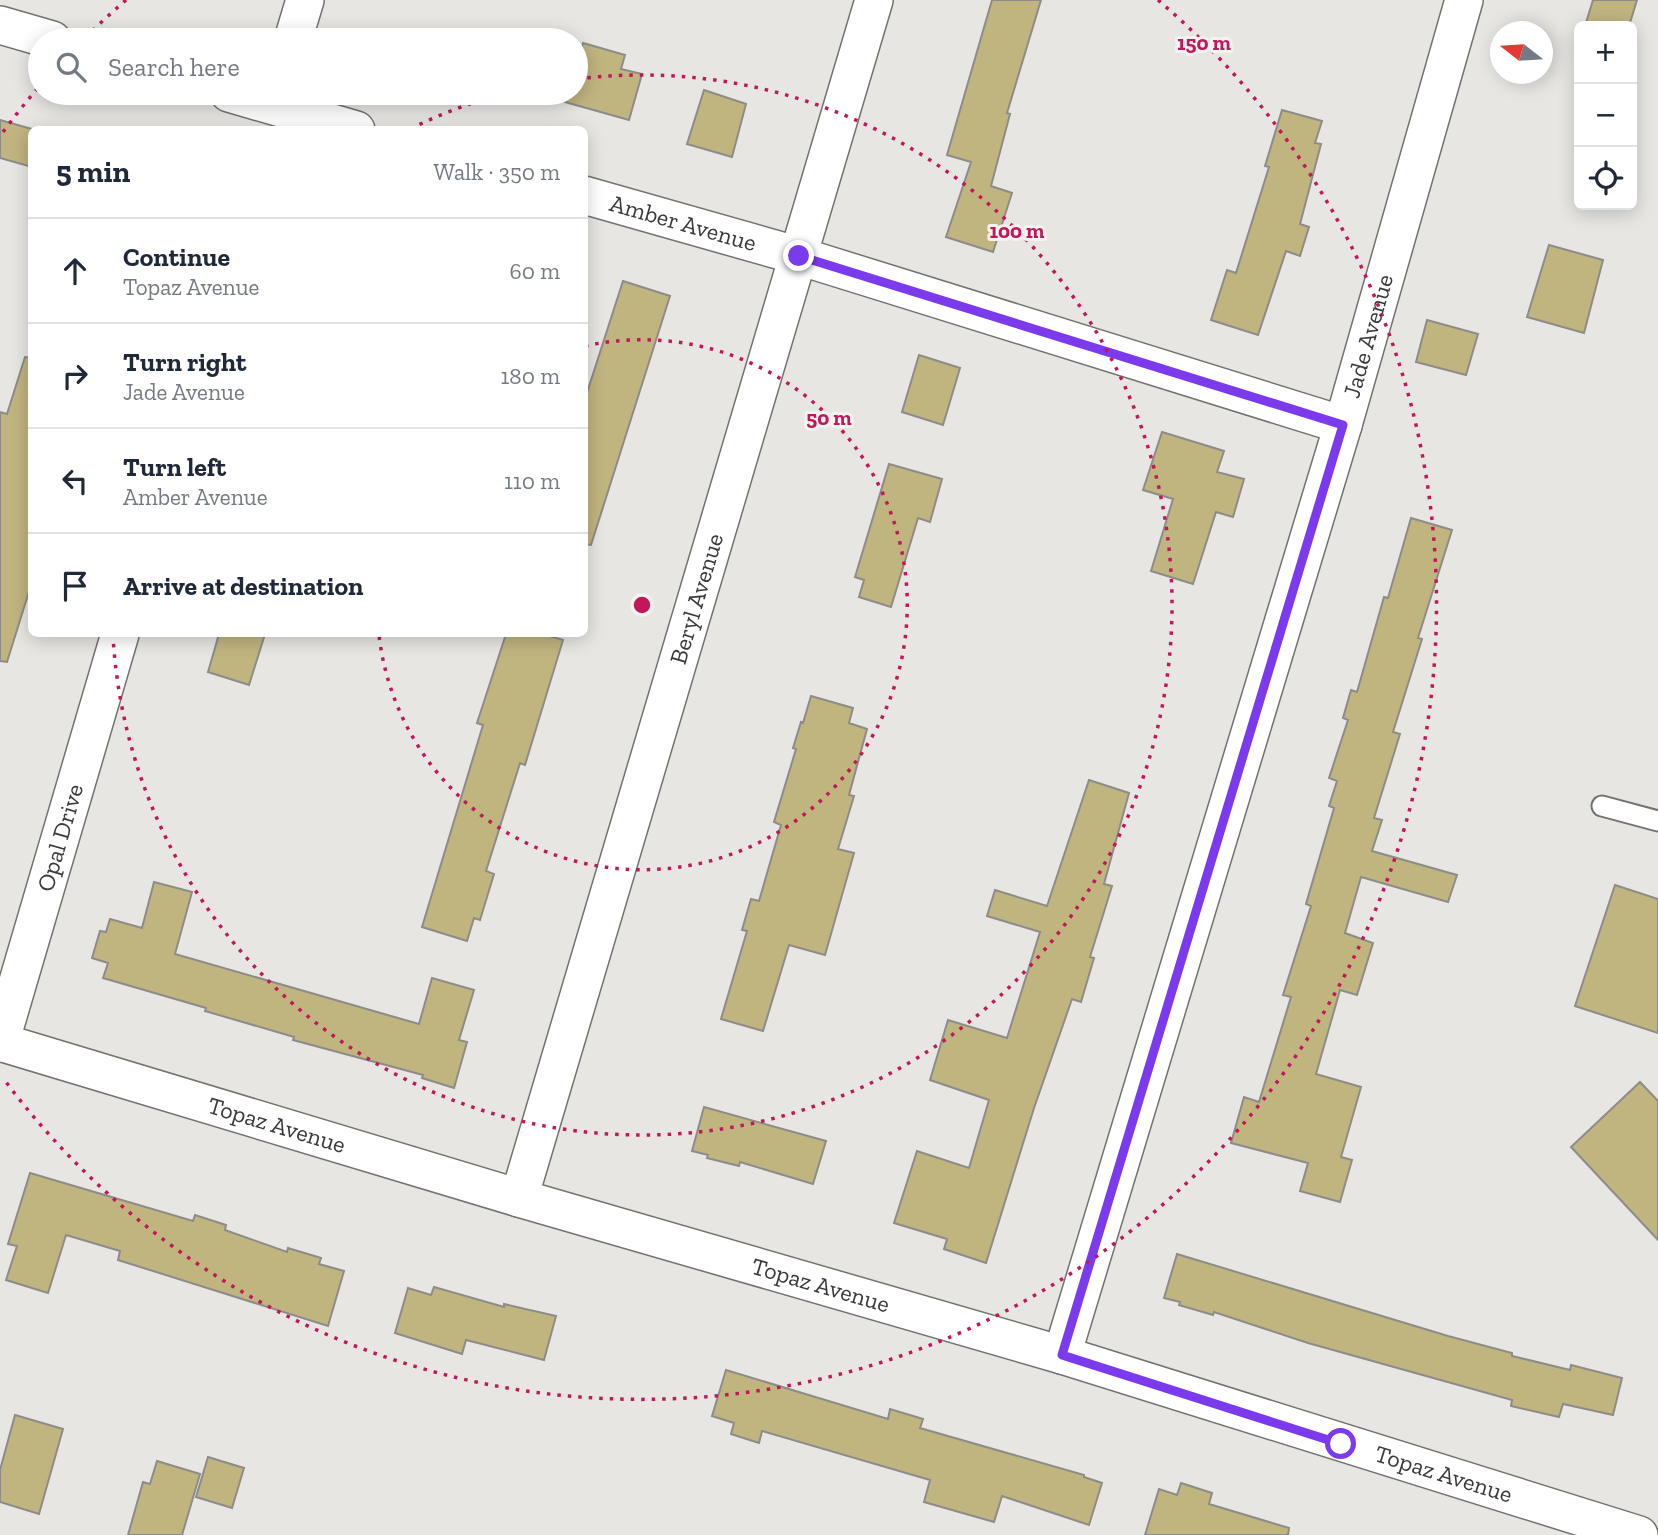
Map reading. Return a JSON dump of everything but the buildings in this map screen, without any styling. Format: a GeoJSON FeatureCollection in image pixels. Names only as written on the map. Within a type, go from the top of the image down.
{"type":"FeatureCollection","features":[{"type":"Feature","properties":{"kind":"street"},"geometry":{"type":"LineString","coordinates":[[297,28],[305,0]]}},
{"type":"Feature","properties":{"kind":"street","name":"Beryl Avenue"},"geometry":{"type":"LineString","coordinates":[[519,1198],[874,0]]}},
{"type":"Feature","properties":{"kind":"street","name":"Jade Avenue"},"geometry":{"type":"LineString","coordinates":[[1062,1355],[1343,425],[1464,0]]}},
{"type":"Feature","properties":{"kind":"street"},"geometry":{"type":"LineString","coordinates":[[0,25],[28,33]]}},
{"type":"Feature","properties":{"kind":"street"},"geometry":{"type":"LineString","coordinates":[[273,109],[340,126]]}},
{"type":"Feature","properties":{"kind":"street","name":"Amber Avenue"},"geometry":{"type":"LineString","coordinates":[[588,196],[799,256],[1343,425]]}},
{"type":"Feature","properties":{"kind":"street","name":"Opal Drive"},"geometry":{"type":"LineString","coordinates":[[0,1042],[119,637]]}},
{"type":"Feature","properties":{"kind":"street","name":"Topaz Avenue"},"geometry":{"type":"LineString","coordinates":[[0,1042],[519,1198],[1062,1355],[1639,1535]]}},
{"type":"Feature","properties":{"kind":"lane"},"geometry":{"type":"LineString","coordinates":[[1602,806],[1658,821]]}},
{"type":"Feature","properties":{"kind":"route"},"geometry":{"type":"LineString","coordinates":[[799,256],[1343,425],[1062,1355],[1341,1444]]}}]}
